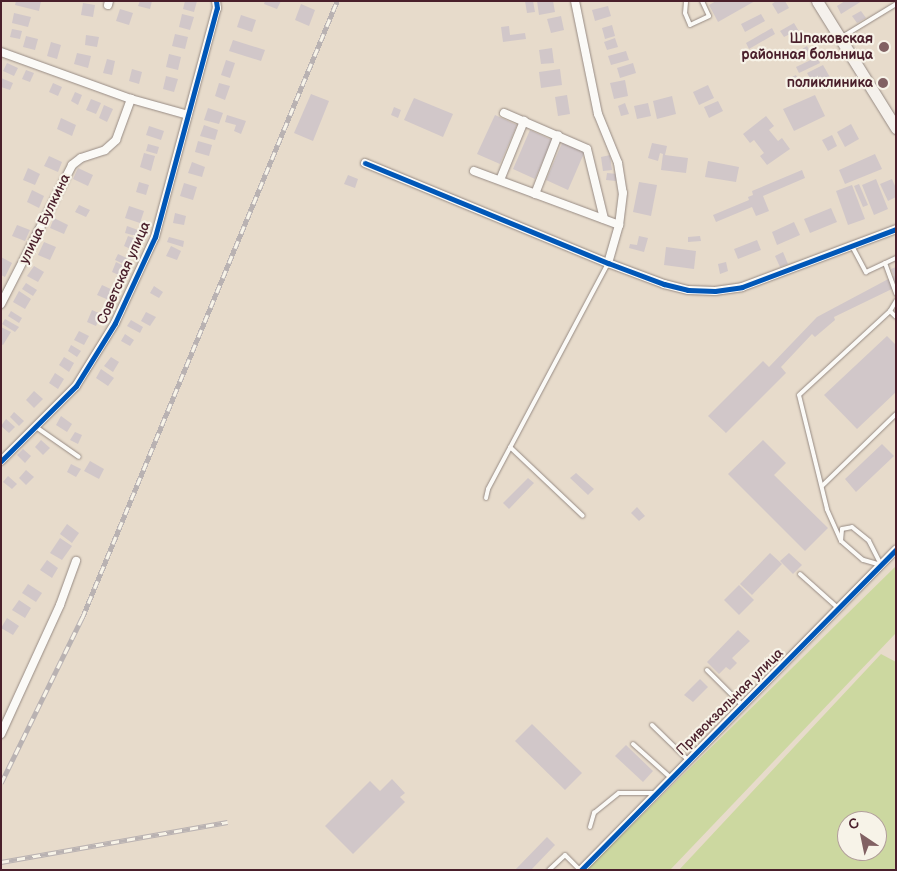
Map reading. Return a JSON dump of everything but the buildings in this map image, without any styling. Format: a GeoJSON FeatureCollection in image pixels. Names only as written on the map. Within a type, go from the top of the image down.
{"type":"FeatureCollection","features":[{"type":"Feature","properties":{"kind":"main road"},"geometry":{"type":"LineString","coordinates":[[817,1],[896,128]]}},
{"type":"Feature","properties":{"kind":"street","name":"Советская улица"},"geometry":{"type":"LineString","coordinates":[[1,461],[76,386],[115,323],[155,237],[217,8],[216,1]]}},
{"type":"Feature","properties":{"kind":"street"},"geometry":{"type":"LineString","coordinates":[[574,1],[598,114],[618,162],[623,193],[619,225],[608,263]]}},
{"type":"Feature","properties":{"kind":"street"},"geometry":{"type":"LineString","coordinates":[[1,52],[131,99],[188,116]]}},
{"type":"Feature","properties":{"kind":"street","name":"улица Булкина"},"geometry":{"type":"LineString","coordinates":[[1,304],[72,165],[81,158],[105,150],[116,140],[131,99]]}},
{"type":"Feature","properties":{"kind":"street"},"geometry":{"type":"LineString","coordinates":[[504,113],[587,149],[604,220]]}},
{"type":"Feature","properties":{"kind":"street"},"geometry":{"type":"LineString","coordinates":[[500,180],[524,121]]}},
{"type":"Feature","properties":{"kind":"street"},"geometry":{"type":"LineString","coordinates":[[535,194],[558,135]]}},
{"type":"Feature","properties":{"kind":"street"},"geometry":{"type":"LineString","coordinates":[[366,163],[608,263],[664,284],[688,290],[714,291],[750,284],[896,229]]}},
{"type":"Feature","properties":{"kind":"street"},"geometry":{"type":"LineString","coordinates":[[474,170],[619,225]]}},
{"type":"Feature","properties":{"kind":"street","name":"Привокзальная улица"},"geometry":{"type":"LineString","coordinates":[[581,870],[896,550]]}},
{"type":"Feature","properties":{"kind":"street"},"geometry":{"type":"LineString","coordinates":[[1,734],[60,605],[76,561]]}},
{"type":"Feature","properties":{"kind":"lane"},"geometry":{"type":"LineString","coordinates":[[686,2],[685,13],[690,25],[709,16],[702,1]]}},
{"type":"Feature","properties":{"kind":"lane"},"geometry":{"type":"LineString","coordinates":[[840,38],[896,4]]}},
{"type":"Feature","properties":{"kind":"lane"},"geometry":{"type":"LineString","coordinates":[[852,246],[866,272],[896,258]]}},
{"type":"Feature","properties":{"kind":"lane"},"geometry":{"type":"LineString","coordinates":[[486,498],[488,489],[608,263]]}},
{"type":"Feature","properties":{"kind":"lane"},"geometry":{"type":"LineString","coordinates":[[884,263],[896,294]]}},
{"type":"Feature","properties":{"kind":"lane"},"geometry":{"type":"LineString","coordinates":[[881,565],[862,560],[841,541],[827,509],[799,395],[890,311],[896,301]]}},
{"type":"Feature","properties":{"kind":"lane"},"geometry":{"type":"LineString","coordinates":[[890,311],[896,317]]}},
{"type":"Feature","properties":{"kind":"lane"},"geometry":{"type":"LineString","coordinates":[[822,486],[896,414]]}},
{"type":"Feature","properties":{"kind":"lane"},"geometry":{"type":"LineString","coordinates":[[35,427],[79,457]]}},
{"type":"Feature","properties":{"kind":"lane"},"geometry":{"type":"LineString","coordinates":[[510,447],[583,516]]}},
{"type":"Feature","properties":{"kind":"lane"},"geometry":{"type":"LineString","coordinates":[[841,541],[842,529],[852,527],[868,540],[881,565]]}},
{"type":"Feature","properties":{"kind":"lane"},"geometry":{"type":"LineString","coordinates":[[800,574],[838,608]]}},
{"type":"Feature","properties":{"kind":"lane"},"geometry":{"type":"LineString","coordinates":[[707,670],[742,705]]}},
{"type":"Feature","properties":{"kind":"lane"},"geometry":{"type":"LineString","coordinates":[[652,725],[688,760]]}},
{"type":"Feature","properties":{"kind":"lane"},"geometry":{"type":"LineString","coordinates":[[632,744],[671,778]]}},
{"type":"Feature","properties":{"kind":"lane"},"geometry":{"type":"LineString","coordinates":[[590,827],[594,813],[619,793],[656,793]]}},
{"type":"Feature","properties":{"kind":"lane"},"geometry":{"type":"LineString","coordinates":[[549,870],[565,855],[581,870]]}},
{"type":"Feature","properties":{"kind":"green space"},"geometry":{"type":"Polygon","coordinates":[[[896,566],[896,633],[670,870],[586,870],[896,566]]]}},
{"type":"Feature","properties":{"kind":"green space"},"geometry":{"type":"Polygon","coordinates":[[[881,654],[896,662],[896,870],[679,870],[881,654]]]}},
{"type":"Feature","properties":{"kind":"railway"},"geometry":{"type":"LineString","coordinates":[[1,783],[82,618],[337,1]]}},
{"type":"Feature","properties":{"kind":"railway"},"geometry":{"type":"LineString","coordinates":[[1,862],[228,822]]}},
{"type":"Feature","properties":{"kind":"cycle path"},"geometry":{"type":"LineString","coordinates":[[1,461],[76,386],[115,323],[155,237],[217,8],[216,1]]}},
{"type":"Feature","properties":{"kind":"cycle path"},"geometry":{"type":"LineString","coordinates":[[365,163],[608,263],[664,284],[688,290],[715,291],[742,287],[896,229]]}},
{"type":"Feature","properties":{"kind":"cycle path"},"geometry":{"type":"LineString","coordinates":[[581,870],[896,550]]}},
{"type":"Feature","properties":{"kind":"place","name":"Шпаковская районная больница"},"geometry":{"type":"Point","coordinates":[884,47]}},
{"type":"Feature","properties":{"kind":"place","name":"поликлиника"},"geometry":{"type":"Point","coordinates":[883,83]}}]}
